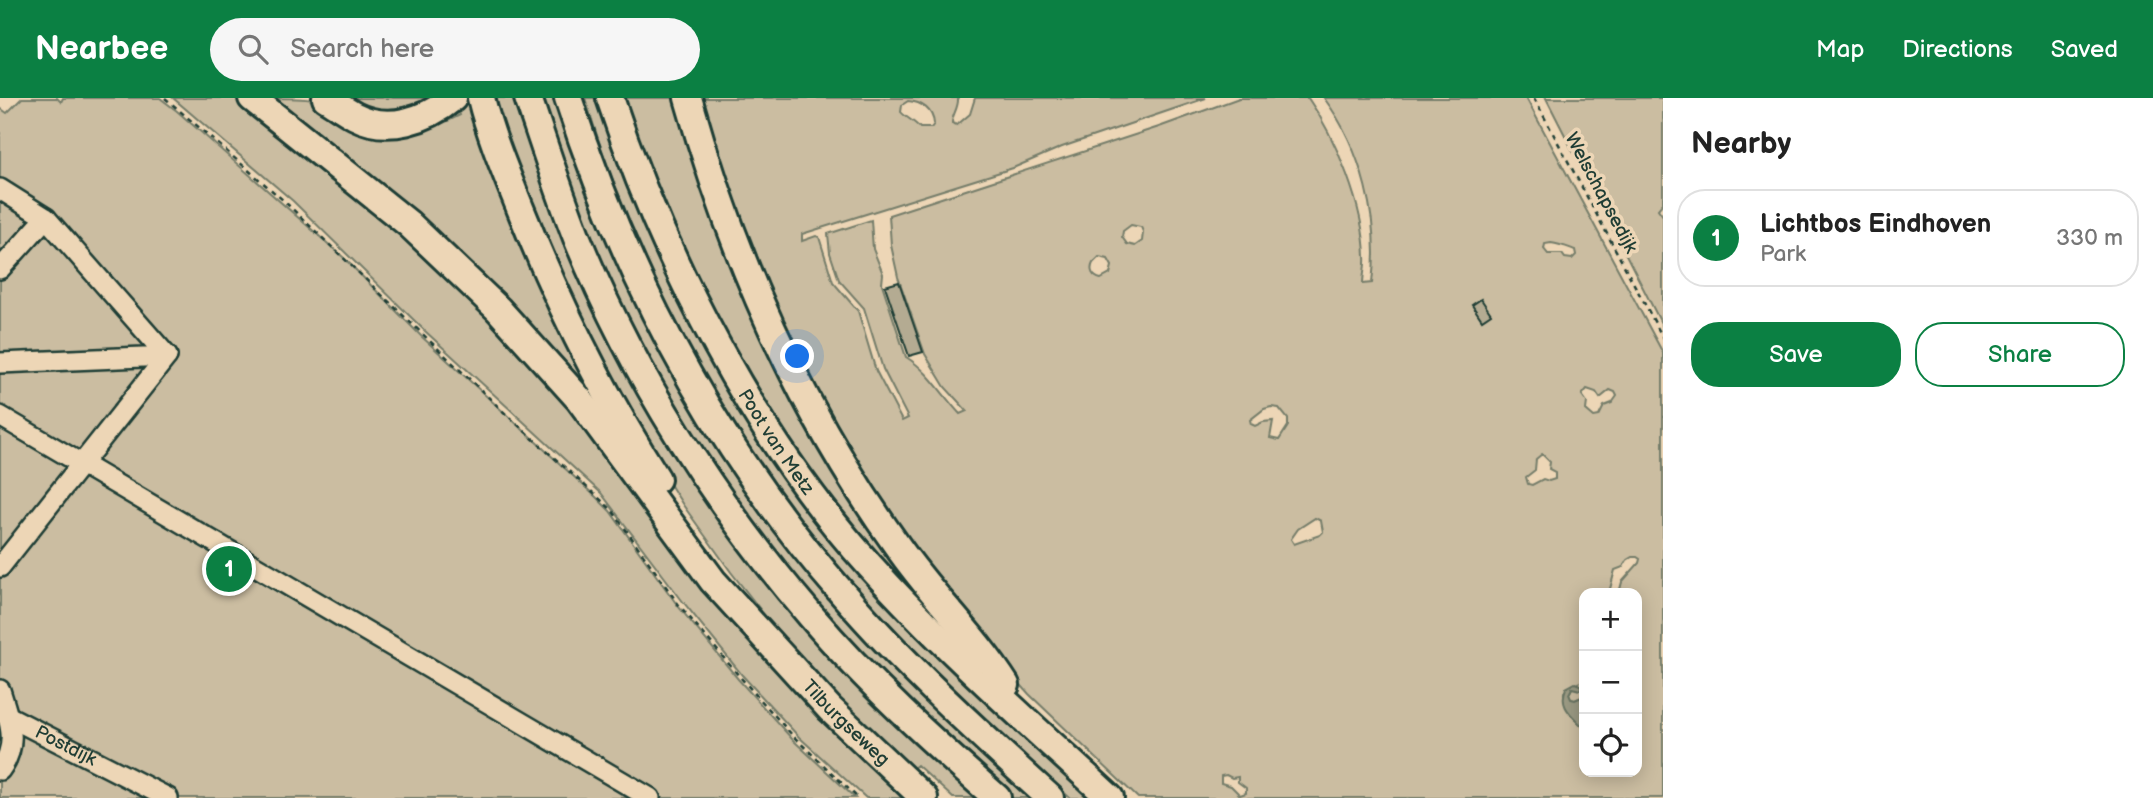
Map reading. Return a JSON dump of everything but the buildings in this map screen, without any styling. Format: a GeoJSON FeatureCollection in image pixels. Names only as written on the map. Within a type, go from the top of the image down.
{"type":"FeatureCollection","features":[{"type":"Feature","properties":{"kind":"highway"},"geometry":{"type":"LineString","coordinates":[[252,98],[410,224],[498,309],[579,399],[708,575],[772,644]]}},
{"type":"Feature","properties":{"kind":"highway"},"geometry":{"type":"LineString","coordinates":[[327,98],[357,117],[386,124],[412,121],[440,108],[453,98]]}},
{"type":"Feature","properties":{"kind":"highway"},"geometry":{"type":"LineString","coordinates":[[481,98],[539,255],[600,383],[676,507],[772,644]]}},
{"type":"Feature","properties":{"kind":"highway"},"geometry":{"type":"LineString","coordinates":[[528,98],[577,238],[606,302],[655,396],[712,486],[761,554],[812,617],[867,677],[997,798]]}},
{"type":"Feature","properties":{"kind":"highway"},"geometry":{"type":"LineString","coordinates":[[568,98],[600,191],[630,260],[673,348],[746,468],[793,533],[895,651],[1051,798]]}},
{"type":"Feature","properties":{"kind":"highway","name":"Poot van Metz"},"geometry":{"type":"LineString","coordinates":[[610,98],[628,152],[673,258],[714,338],[776,443],[869,565],[925,624],[1031,725]]}},
{"type":"Feature","properties":{"kind":"highway"},"geometry":{"type":"LineString","coordinates":[[688,98],[734,240],[788,365],[861,493],[898,548],[999,674],[1031,725],[1110,798]]}},
{"type":"Feature","properties":{"kind":"highway","name":"Tilburgseweg"},"geometry":{"type":"LineString","coordinates":[[772,644],[830,709],[924,798]]}},
{"type":"Feature","properties":{"kind":"street"},"geometry":{"type":"LineString","coordinates":[[0,189],[46,218],[167,356]]}},
{"type":"Feature","properties":{"kind":"street"},"geometry":{"type":"LineString","coordinates":[[0,269],[46,218]]}},
{"type":"Feature","properties":{"kind":"street"},"geometry":{"type":"LineString","coordinates":[[0,363],[167,356]]}},
{"type":"Feature","properties":{"kind":"street"},"geometry":{"type":"LineString","coordinates":[[0,567],[167,356]]}},
{"type":"Feature","properties":{"kind":"street"},"geometry":{"type":"LineString","coordinates":[[0,416],[650,798]]}},
{"type":"Feature","properties":{"kind":"street"},"geometry":{"type":"LineString","coordinates":[[0,690],[13,743],[0,771]]}},
{"type":"Feature","properties":{"kind":"street","name":"Postdijk"},"geometry":{"type":"LineString","coordinates":[[4,714],[168,798]]}},
{"type":"Feature","properties":{"kind":"path"},"geometry":{"type":"LineString","coordinates":[[165,98],[283,200],[508,416],[612,510],[680,605],[740,677],[794,737],[858,798]]}},
{"type":"Feature","properties":{"kind":"path","name":"Welschapsedijk"},"geometry":{"type":"LineString","coordinates":[[1534,98],[1663,338]]}},
{"type":"Feature","properties":{"kind":"shaded area"},"geometry":{"type":"Polygon","coordinates":[[[22,98],[57,98],[61,102],[63,98],[160,98],[177,111],[343,257],[421,336],[610,511],[678,606],[738,679],[793,740],[855,798],[0,798],[0,108],[7,113],[22,98]]]}},
{"type":"Feature","properties":{"kind":"shaded area"},"geometry":{"type":"Polygon","coordinates":[[[173,98],[242,98],[405,230],[573,403],[707,585],[765,658],[821,718],[907,798],[866,798],[799,737],[742,675],[601,493],[425,331],[293,201],[173,98]]]}},
{"type":"Feature","properties":{"kind":"shaded area"},"geometry":{"type":"Polygon","coordinates":[[[264,98],[313,100],[354,128],[395,135],[435,126],[460,115],[453,98],[475,98],[629,451],[264,98]]]}},
{"type":"Feature","properties":{"kind":"shaded area"},"geometry":{"type":"Polygon","coordinates":[[[342,98],[438,98],[388,116],[342,98]]]}},
{"type":"Feature","properties":{"kind":"shaded area"},"geometry":{"type":"Polygon","coordinates":[[[489,98],[514,98],[540,176],[593,308],[662,434],[700,495],[799,624],[856,686],[977,798],[953,798],[917,765],[912,769],[838,699],[784,640],[683,505],[644,443],[576,319],[489,98]]]}},
{"type":"Feature","properties":{"kind":"shaded area"},"geometry":{"type":"Polygon","coordinates":[[[537,98],[560,98],[738,472],[1040,798],[1009,798],[960,755],[819,611],[720,483],[614,300],[537,98]]]}},
{"type":"Feature","properties":{"kind":"shaded area"},"geometry":{"type":"Polygon","coordinates":[[[585,98],[598,98],[732,394],[1098,798],[1070,798],[905,641],[851,582],[801,521],[712,389],[674,319],[640,247],[610,173],[585,98]]]}},
{"type":"Feature","properties":{"kind":"shaded area"},"geometry":{"type":"Polygon","coordinates":[[[618,98],[679,98],[783,369],[1019,705],[880,563],[787,444],[716,326],[618,98]]]}},
{"type":"Feature","properties":{"kind":"shaded area"},"geometry":{"type":"Polygon","coordinates":[[[699,98],[958,98],[952,123],[957,125],[970,114],[975,98],[1206,98],[1062,147],[1013,168],[802,234],[802,241],[819,237],[833,282],[858,311],[876,371],[902,421],[908,418],[883,369],[864,308],[839,280],[830,253],[828,234],[871,220],[873,249],[883,274],[882,284],[906,357],[928,376],[960,414],[967,411],[945,387],[925,354],[898,277],[891,245],[889,215],[1159,127],[1239,98],[1308,98],[1329,133],[1347,174],[1363,237],[1363,284],[1372,283],[1373,235],[1365,186],[1349,140],[1324,98],[1526,98],[1663,353],[1663,798],[1138,798],[1029,694],[934,585],[868,490],[768,300],[699,98]],[[908,101],[902,105],[901,112],[920,128],[931,128],[934,124],[929,111],[918,103],[908,101]],[[1131,225],[1123,231],[1122,237],[1127,244],[1135,246],[1142,241],[1141,227],[1131,225]],[[1554,243],[1545,244],[1544,249],[1548,254],[1562,254],[1565,258],[1572,259],[1576,255],[1575,250],[1554,243]],[[1099,257],[1091,269],[1094,275],[1101,279],[1110,274],[1112,266],[1108,259],[1099,257]],[[1587,389],[1582,395],[1587,402],[1586,410],[1594,417],[1599,416],[1604,406],[1612,403],[1617,396],[1610,390],[1600,398],[1596,392],[1587,389]],[[1279,408],[1264,409],[1250,420],[1251,424],[1255,426],[1273,421],[1270,438],[1279,440],[1288,426],[1288,419],[1279,408]],[[1542,454],[1536,459],[1535,470],[1526,477],[1528,484],[1532,485],[1543,479],[1555,479],[1555,472],[1549,469],[1550,462],[1542,454]],[[1315,518],[1298,529],[1291,539],[1294,544],[1323,532],[1321,521],[1315,518]],[[1221,776],[1221,783],[1231,786],[1240,795],[1246,793],[1246,788],[1238,782],[1238,777],[1221,776]]]}},
{"type":"Feature","properties":{"kind":"shaded area"},"geometry":{"type":"Polygon","coordinates":[[[1546,98],[1663,98],[1663,203],[1658,209],[1663,216],[1663,327],[1546,98]]]}},
{"type":"Feature","properties":{"kind":"shaded area"},"geometry":{"type":"Polygon","coordinates":[[[1575,683],[1579,685],[1579,690],[1572,688],[1569,694],[1571,699],[1579,698],[1579,722],[1565,706],[1566,688],[1575,683]]]}},
{"type":"Feature","properties":{"kind":"place","name":"Lichtbos Eindhoven"},"geometry":{"type":"Point","coordinates":[229,569]}}]}
